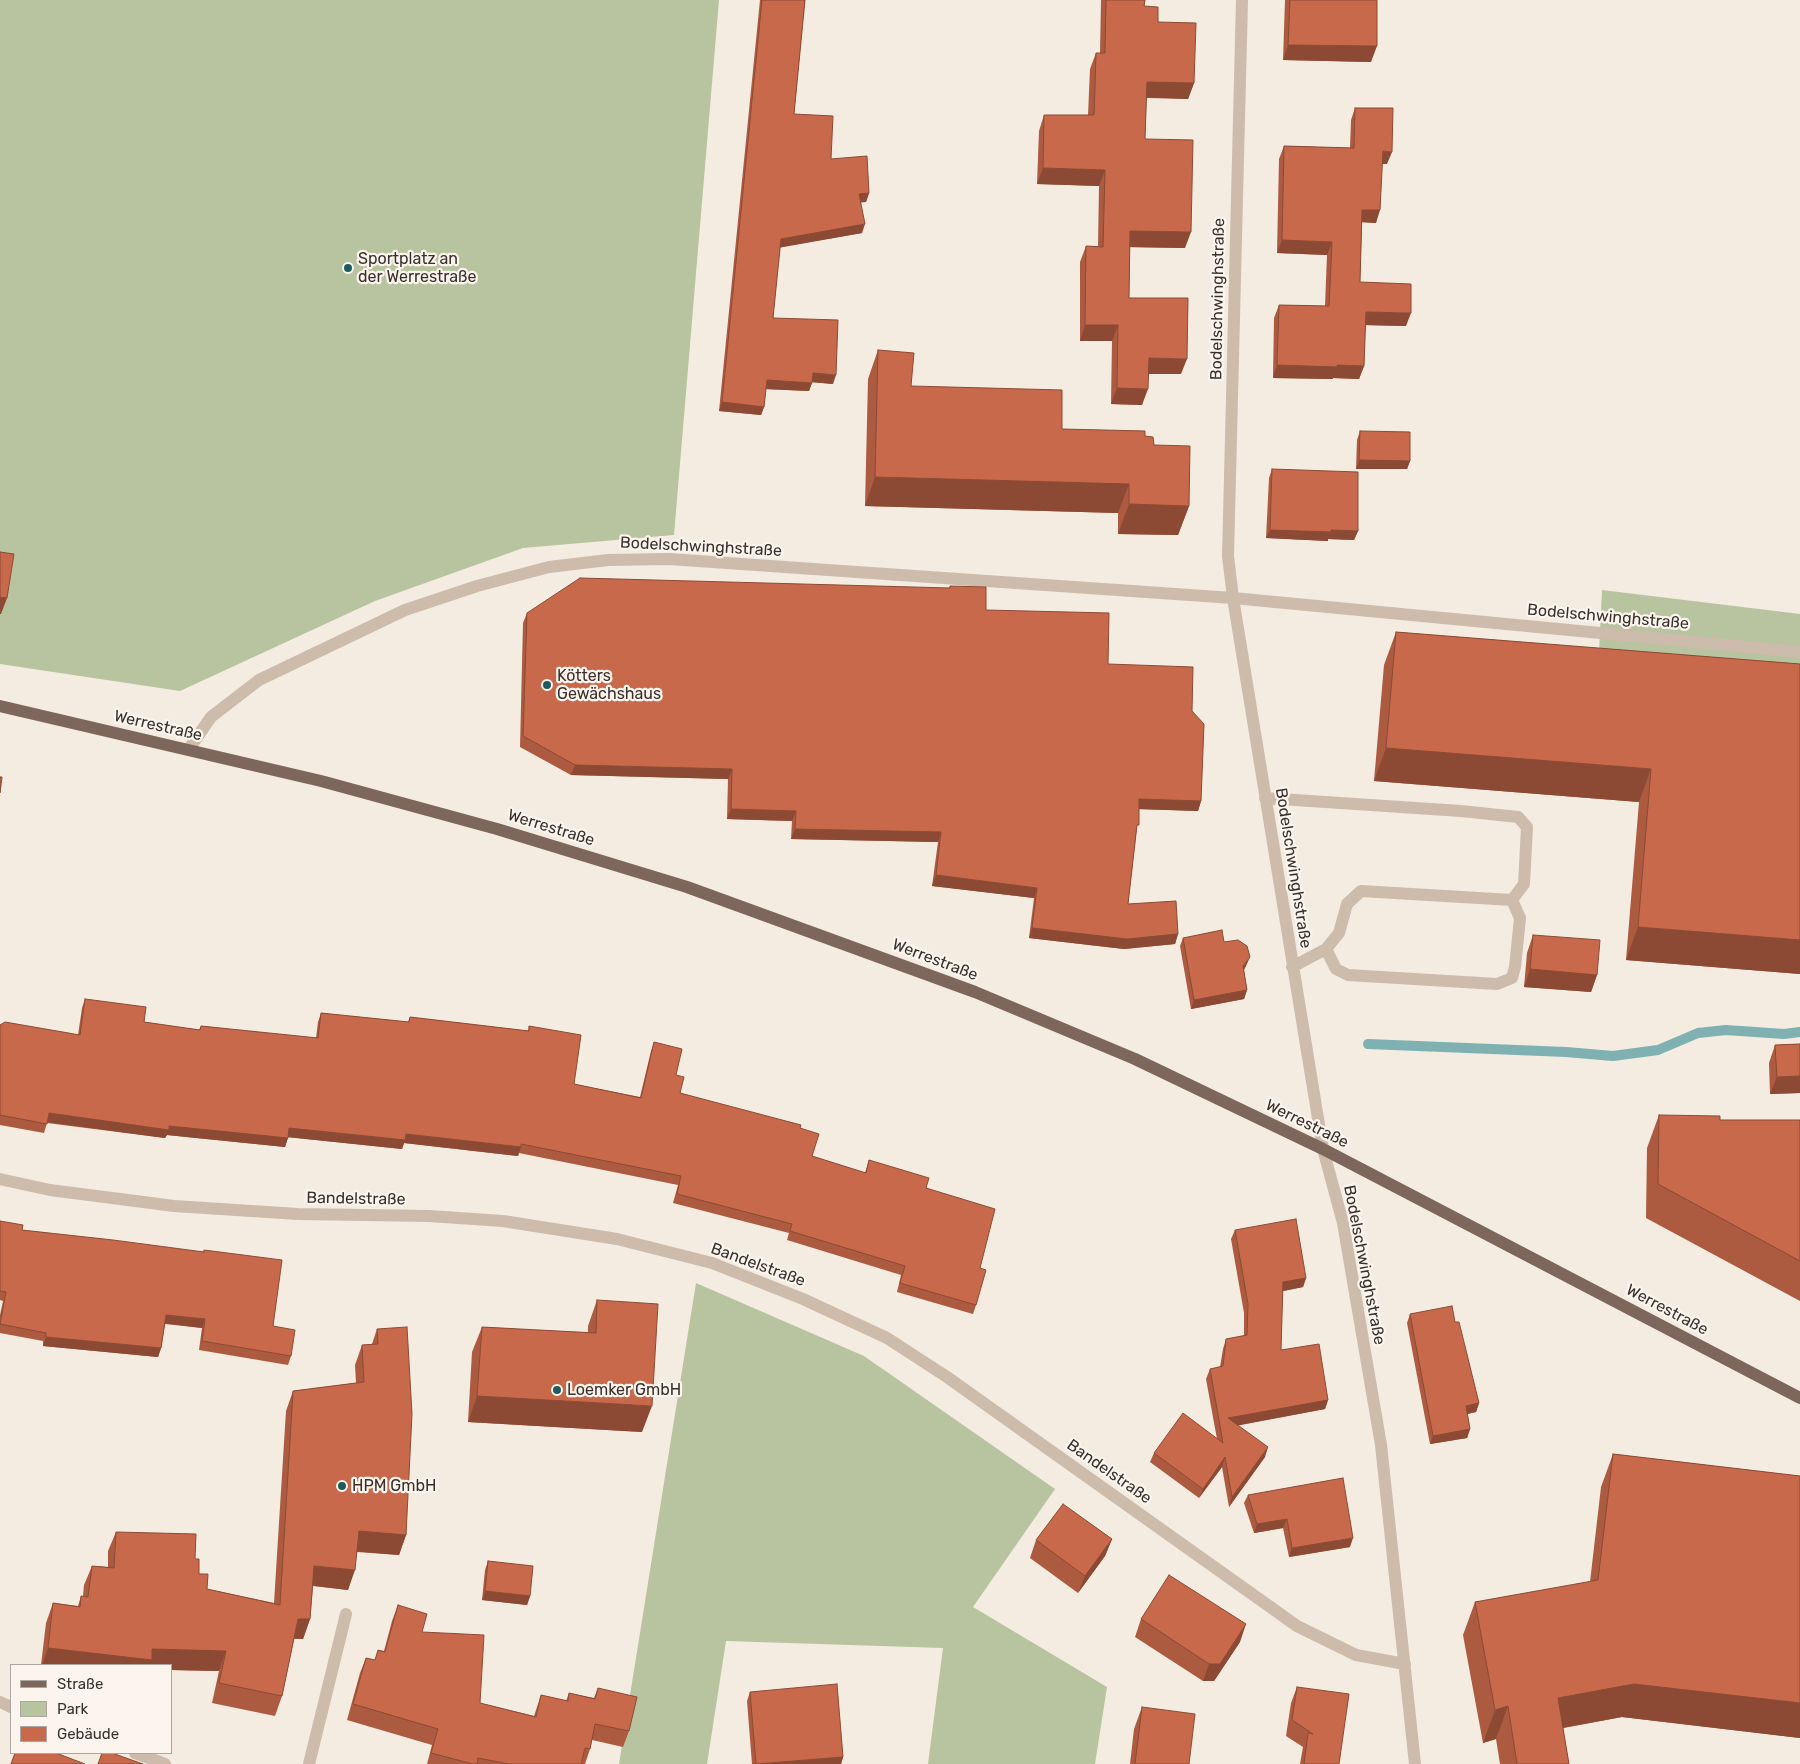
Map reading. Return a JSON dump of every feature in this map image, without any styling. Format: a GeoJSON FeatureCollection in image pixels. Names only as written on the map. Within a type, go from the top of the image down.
{"type":"FeatureCollection","features":[{"type":"Feature","properties":{"kind":"main road","name":"Werrestraße"},"geometry":{"type":"LineString","coordinates":[[0,706],[322,781],[497,828],[687,887],[993,1000],[1135,1059],[1323,1149],[1800,1398]]}},
{"type":"Feature","properties":{"kind":"street","name":"Bodelschwinghstraße"},"geometry":{"type":"LineString","coordinates":[[1242,0],[1228,556],[1233,598],[1292,967],[1323,1149],[1343,1223],[1381,1444],[1415,1764]]}},
{"type":"Feature","properties":{"kind":"street","name":"Bodelschwinghstraße"},"geometry":{"type":"LineString","coordinates":[[189,749],[210,717],[259,680],[405,610],[477,586],[549,567],[608,560],[669,559],[1233,598],[1800,652]]}},
{"type":"Feature","properties":{"kind":"street"},"geometry":{"type":"LineString","coordinates":[[1265,798],[1451,810],[1518,817],[1527,827],[1524,884],[1512,900]]}},
{"type":"Feature","properties":{"kind":"street"},"geometry":{"type":"LineString","coordinates":[[1292,967],[1326,948],[1339,933],[1347,904],[1361,891],[1512,900]]}},
{"type":"Feature","properties":{"kind":"street"},"geometry":{"type":"LineString","coordinates":[[1326,948],[1336,969],[1348,975],[1497,984],[1512,978],[1515,967],[1520,918],[1512,900]]}},
{"type":"Feature","properties":{"kind":"street","name":"Bandelstraße"},"geometry":{"type":"LineString","coordinates":[[0,1179],[50,1190],[174,1206],[298,1214],[430,1216],[503,1221],[617,1239],[712,1263],[803,1299],[887,1338],[946,1377],[1297,1626],[1356,1655],[1405,1664]]}},
{"type":"Feature","properties":{"kind":"street"},"geometry":{"type":"LineString","coordinates":[[309,1764],[346,1614]]}},
{"type":"Feature","properties":{"kind":"street"},"geometry":{"type":"LineString","coordinates":[[138,1754],[165,1764]]}},
{"type":"Feature","properties":{"kind":"green space","name":"Sportplatz an der Werrestraße"},"geometry":{"type":"Polygon","coordinates":[[[0,0],[719,0],[674,535],[523,548],[375,601],[180,691],[0,664],[0,0]]]}},
{"type":"Feature","properties":{"kind":"green space"},"geometry":{"type":"Polygon","coordinates":[[[1602,590],[1800,614],[1800,670],[1599,651],[1602,590]]]}},
{"type":"Feature","properties":{"kind":"green space"},"geometry":{"type":"Polygon","coordinates":[[[696,1283],[864,1356],[1055,1489],[973,1607],[1107,1687],[1095,1764],[928,1764],[943,1648],[726,1641],[707,1764],[619,1764],[696,1283]]]}},
{"type":"Feature","properties":{"kind":"building"},"geometry":{"type":"Polygon","coordinates":[[[762,0],[805,0],[794,114],[833,116],[831,159],[867,156],[869,193],[859,194],[865,224],[781,239],[773,318],[838,320],[836,375],[813,373],[812,383],[767,380],[764,407],[722,402],[762,0]]]}},
{"type":"Feature","properties":{"kind":"building"},"geometry":{"type":"Polygon","coordinates":[[[1106,0],[1145,0],[1144,6],[1158,7],[1158,22],[1196,23],[1194,83],[1147,82],[1145,139],[1193,140],[1191,232],[1130,231],[1129,298],[1188,298],[1187,359],[1149,358],[1148,389],[1117,388],[1118,325],[1085,325],[1086,246],[1103,247],[1105,170],[1043,168],[1044,115],[1094,115],[1096,53],[1105,53],[1106,0]]]}},
{"type":"Feature","properties":{"kind":"building"},"geometry":{"type":"Polygon","coordinates":[[[1290,0],[1377,0],[1377,46],[1288,45],[1290,0]]]}},
{"type":"Feature","properties":{"kind":"building"},"geometry":{"type":"Polygon","coordinates":[[[1355,108],[1393,108],[1392,152],[1383,151],[1380,210],[1362,210],[1360,282],[1411,284],[1411,313],[1366,312],[1364,366],[1277,365],[1279,305],[1329,306],[1332,242],[1282,240],[1284,146],[1354,148],[1355,108]]]}},
{"type":"Feature","properties":{"kind":"building"},"geometry":{"type":"Polygon","coordinates":[[[878,350],[914,353],[911,386],[1062,390],[1062,429],[1145,431],[1145,436],[1153,437],[1154,445],[1190,446],[1189,506],[1129,504],[1129,484],[875,477],[878,350]]]}},
{"type":"Feature","properties":{"kind":"building"},"geometry":{"type":"Polygon","coordinates":[[[1360,431],[1410,432],[1410,461],[1359,460],[1360,431]]]}},
{"type":"Feature","properties":{"kind":"building"},"geometry":{"type":"Polygon","coordinates":[[[1272,469],[1358,472],[1358,531],[1270,530],[1272,469]]]}},
{"type":"Feature","properties":{"kind":"building"},"geometry":{"type":"Polygon","coordinates":[[[0,552],[14,554],[7,598],[0,597],[0,552]]]}},
{"type":"Feature","properties":{"kind":"building"},"geometry":{"type":"Polygon","coordinates":[[[580,578],[950,588],[950,586],[986,587],[986,610],[1109,613],[1108,664],[1193,667],[1192,711],[1204,724],[1201,801],[1139,799],[1139,825],[1137,825],[1128,904],[1176,901],[1178,934],[1127,939],[1032,928],[1037,888],[936,875],[941,832],[795,829],[796,811],[731,809],[732,769],[575,765],[523,736],[527,613],[580,578]]]}},
{"type":"Feature","properties":{"kind":"building"},"geometry":{"type":"Polygon","coordinates":[[[1396,632],[1800,664],[1800,940],[1638,927],[1651,769],[1386,748],[1396,632]]]}},
{"type":"Feature","properties":{"kind":"building"},"geometry":{"type":"Polygon","coordinates":[[[0,777],[2,777],[0,793],[0,777]]]}},
{"type":"Feature","properties":{"kind":"building"},"geometry":{"type":"Polygon","coordinates":[[[1222,930],[1224,942],[1238,940],[1247,946],[1250,957],[1243,966],[1247,990],[1194,1000],[1183,938],[1222,930]]]}},
{"type":"Feature","properties":{"kind":"building"},"geometry":{"type":"Polygon","coordinates":[[[1533,935],[1600,940],[1597,975],[1530,969],[1533,935]]]}},
{"type":"Feature","properties":{"kind":"building"},"geometry":{"type":"Polygon","coordinates":[[[85,999],[146,1007],[144,1022],[200,1030],[201,1026],[318,1038],[321,1013],[409,1022],[410,1017],[529,1031],[529,1026],[581,1035],[574,1084],[641,1098],[654,1042],[682,1049],[676,1075],[684,1077],[680,1093],[801,1125],[800,1128],[819,1134],[812,1156],[866,1173],[869,1160],[929,1178],[926,1188],[995,1209],[980,1268],[986,1270],[976,1305],[900,1283],[905,1266],[790,1231],[792,1224],[677,1194],[681,1176],[521,1144],[521,1147],[406,1134],[405,1140],[289,1128],[288,1138],[169,1126],[169,1130],[49,1113],[47,1124],[0,1115],[0,1025],[5,1022],[80,1035],[85,999]]]}},
{"type":"Feature","properties":{"kind":"building"},"geometry":{"type":"Polygon","coordinates":[[[1800,1044],[1800,1076],[1777,1077],[1775,1045],[1800,1044]]]}},
{"type":"Feature","properties":{"kind":"building"},"geometry":{"type":"Polygon","coordinates":[[[1659,1115],[1720,1116],[1720,1120],[1800,1120],[1800,1261],[1658,1184],[1659,1115]]]}},
{"type":"Feature","properties":{"kind":"building"},"geometry":{"type":"Polygon","coordinates":[[[1296,1219],[1306,1278],[1283,1282],[1281,1350],[1319,1344],[1328,1400],[1228,1418],[1268,1447],[1232,1497],[1225,1457],[1203,1489],[1154,1453],[1183,1413],[1223,1443],[1210,1369],[1223,1366],[1226,1339],[1247,1335],[1248,1304],[1235,1230],[1296,1219]]]}},
{"type":"Feature","properties":{"kind":"building"},"geometry":{"type":"Polygon","coordinates":[[[0,1221],[23,1225],[22,1230],[282,1260],[273,1326],[295,1330],[291,1356],[202,1341],[205,1319],[166,1315],[161,1348],[46,1337],[46,1333],[0,1324],[6,1292],[0,1291],[0,1221]]]}},
{"type":"Feature","properties":{"kind":"building","name":"Loemker GmbH"},"geometry":{"type":"Polygon","coordinates":[[[597,1300],[658,1304],[652,1406],[477,1396],[482,1327],[596,1333],[597,1300]]]}},
{"type":"Feature","properties":{"kind":"building"},"geometry":{"type":"Polygon","coordinates":[[[1452,1306],[1455,1322],[1459,1322],[1479,1403],[1466,1406],[1470,1429],[1433,1436],[1410,1314],[1452,1306]]]}},
{"type":"Feature","properties":{"kind":"building"},"geometry":{"type":"Polygon","coordinates":[[[407,1327],[412,1414],[406,1535],[359,1531],[355,1570],[314,1566],[310,1619],[298,1619],[282,1696],[219,1683],[226,1651],[152,1649],[152,1660],[48,1648],[53,1603],[80,1607],[81,1596],[88,1597],[92,1566],[114,1568],[116,1532],[196,1534],[195,1559],[199,1559],[199,1574],[208,1574],[207,1589],[280,1605],[293,1391],[364,1382],[362,1345],[378,1344],[377,1329],[407,1327]]]}},
{"type":"Feature","properties":{"kind":"building"},"geometry":{"type":"Polygon","coordinates":[[[1613,1454],[1800,1476],[1800,1703],[1634,1684],[1558,1698],[1569,1764],[1517,1764],[1508,1706],[1495,1710],[1475,1602],[1598,1580],[1613,1454]]]}},
{"type":"Feature","properties":{"kind":"building"},"geometry":{"type":"Polygon","coordinates":[[[1343,1478],[1353,1538],[1292,1548],[1287,1519],[1257,1524],[1248,1495],[1343,1478]]]}},
{"type":"Feature","properties":{"kind":"building"},"geometry":{"type":"Polygon","coordinates":[[[1063,1504],[1112,1539],[1085,1576],[1036,1540],[1063,1504]]]}},
{"type":"Feature","properties":{"kind":"building"},"geometry":{"type":"Polygon","coordinates":[[[488,1561],[533,1566],[530,1596],[485,1591],[488,1561]]]}},
{"type":"Feature","properties":{"kind":"building"},"geometry":{"type":"Polygon","coordinates":[[[1169,1575],[1246,1624],[1220,1664],[1209,1664],[1141,1619],[1169,1575]]]}},
{"type":"Feature","properties":{"kind":"building"},"geometry":{"type":"Polygon","coordinates":[[[398,1605],[427,1614],[422,1632],[484,1635],[480,1703],[536,1717],[541,1695],[568,1701],[569,1693],[595,1699],[598,1688],[637,1697],[629,1731],[595,1724],[590,1749],[585,1748],[581,1764],[509,1764],[478,1758],[477,1764],[473,1764],[431,1753],[438,1729],[353,1704],[366,1658],[375,1660],[378,1650],[385,1652],[398,1605]]]}},
{"type":"Feature","properties":{"kind":"building"},"geometry":{"type":"Polygon","coordinates":[[[837,1684],[843,1757],[756,1764],[750,1692],[837,1684]]]}},
{"type":"Feature","properties":{"kind":"building"},"geometry":{"type":"Polygon","coordinates":[[[1297,1687],[1349,1694],[1339,1764],[1304,1764],[1308,1733],[1313,1734],[1292,1720],[1297,1687]]]}},
{"type":"Feature","properties":{"kind":"building"},"geometry":{"type":"Polygon","coordinates":[[[1142,1707],[1195,1714],[1189,1764],[1135,1764],[1142,1707]]]}},
{"type":"Feature","properties":{"kind":"building"},"geometry":{"type":"Polygon","coordinates":[[[15,1754],[59,1754],[85,1764],[11,1764],[15,1754]]]}},
{"type":"Feature","properties":{"kind":"building"},"geometry":{"type":"Polygon","coordinates":[[[102,1754],[115,1754],[143,1764],[98,1764],[102,1754]]]}},
{"type":"Feature","properties":{"kind":"waterway"},"geometry":{"type":"LineString","coordinates":[[1368,1044],[1566,1052],[1613,1056],[1658,1050],[1698,1033],[1726,1030],[1784,1034],[1800,1032]]}},
{"type":"Feature","properties":{"kind":"place","name":"Sportplatz an der Werrestraße"},"geometry":{"type":"Point","coordinates":[348,268]}},
{"type":"Feature","properties":{"kind":"place","name":"Kötters Gewächshaus"},"geometry":{"type":"Point","coordinates":[547,685]}},
{"type":"Feature","properties":{"kind":"place","name":"Loemker GmbH"},"geometry":{"type":"Point","coordinates":[557,1390]}},
{"type":"Feature","properties":{"kind":"place","name":"HPM GmbH"},"geometry":{"type":"Point","coordinates":[342,1486]}}]}
